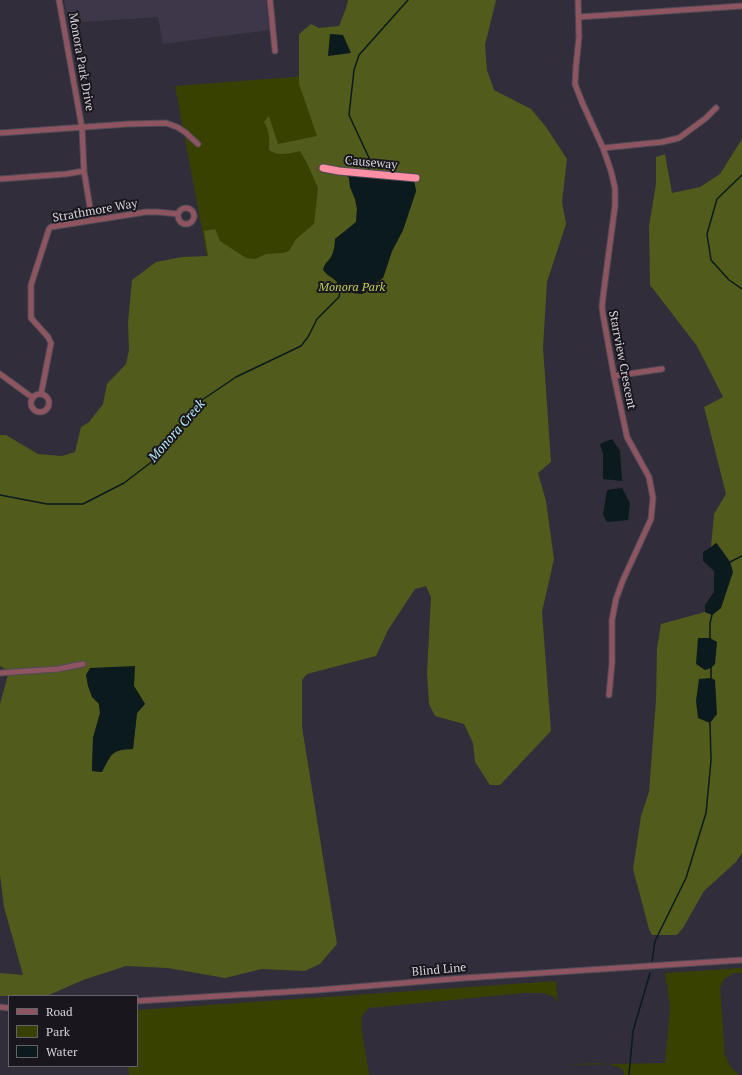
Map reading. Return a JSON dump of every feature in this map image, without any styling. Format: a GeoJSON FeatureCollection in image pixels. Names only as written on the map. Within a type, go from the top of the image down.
{"type":"FeatureCollection","features":[{"type":"Feature","properties":{"kind":"highway","name":"Causeway"},"geometry":{"type":"LineString","coordinates":[[323,168],[339,171],[416,178]]}},
{"type":"Feature","properties":{"kind":"street","name":"Monora Park Drive"},"geometry":{"type":"LineString","coordinates":[[59,0],[82,128],[84,171],[92,220]]}},
{"type":"Feature","properties":{"kind":"street"},"geometry":{"type":"LineString","coordinates":[[270,0],[275,51]]}},
{"type":"Feature","properties":{"kind":"street","name":"Starrview Crescent"},"geometry":{"type":"LineString","coordinates":[[578,0],[579,37],[576,84],[582,102],[603,148],[611,171],[616,196],[616,206],[602,306],[605,327],[627,437],[649,478],[653,498],[652,519],[616,599],[612,620],[612,663],[609,695]]}},
{"type":"Feature","properties":{"kind":"street"},"geometry":{"type":"LineString","coordinates":[[579,17],[742,6]]}},
{"type":"Feature","properties":{"kind":"street"},"geometry":{"type":"LineString","coordinates":[[603,148],[662,142],[679,138],[706,118],[716,108]]}},
{"type":"Feature","properties":{"kind":"street"},"geometry":{"type":"LineString","coordinates":[[0,133],[128,124],[166,124],[181,130],[198,144]]}},
{"type":"Feature","properties":{"kind":"street"},"geometry":{"type":"LineString","coordinates":[[0,179],[66,174],[84,171]]}},
{"type":"Feature","properties":{"kind":"street","name":"Strathmore Way"},"geometry":{"type":"LineString","coordinates":[[0,374],[33,398],[31,404],[38,412],[44,411],[48,407],[49,401],[46,396],[41,394],[51,343],[48,337],[31,317],[31,285],[49,229],[53,226],[146,212],[178,214]]}},
{"type":"Feature","properties":{"kind":"street"},"geometry":{"type":"LineString","coordinates":[[614,376],[662,369]]}},
{"type":"Feature","properties":{"kind":"street"},"geometry":{"type":"LineString","coordinates":[[33,398],[41,394]]}},
{"type":"Feature","properties":{"kind":"street"},"geometry":{"type":"LineString","coordinates":[[0,673],[58,669],[83,664]]}},
{"type":"Feature","properties":{"kind":"street","name":"Blind Line"},"geometry":{"type":"LineString","coordinates":[[138,1001],[318,990],[464,978],[742,960]]}},
{"type":"Feature","properties":{"kind":"shaded area"},"geometry":{"type":"Polygon","coordinates":[[[64,0],[266,0],[269,30],[163,44],[158,17],[68,23],[64,0]]]}},
{"type":"Feature","properties":{"kind":"green space"},"geometry":{"type":"Polygon","coordinates":[[[348,0],[496,0],[485,45],[487,70],[494,90],[531,109],[546,127],[567,159],[562,202],[566,224],[547,282],[543,347],[551,462],[538,473],[546,501],[554,559],[542,612],[551,731],[500,785],[490,785],[475,762],[473,743],[464,724],[435,716],[429,704],[427,673],[431,597],[426,586],[415,589],[388,630],[376,656],[307,674],[302,680],[302,727],[337,944],[320,964],[305,971],[262,969],[225,978],[168,968],[126,966],[83,980],[49,995],[0,996],[0,973],[23,975],[4,907],[0,875],[0,704],[9,671],[0,666],[0,435],[6,435],[38,454],[62,456],[75,452],[81,427],[89,422],[103,404],[107,384],[126,364],[129,350],[128,323],[132,280],[156,262],[182,257],[208,256],[204,231],[215,229],[220,241],[246,258],[255,259],[266,254],[283,253],[289,251],[296,239],[314,224],[318,188],[307,163],[300,151],[280,154],[269,150],[268,132],[264,122],[269,116],[278,144],[317,136],[299,84],[299,34],[311,24],[319,28],[339,26],[348,0]],[[346,174],[349,178],[350,187],[355,199],[357,209],[356,223],[335,239],[333,253],[325,264],[327,275],[335,280],[341,287],[362,294],[383,278],[392,251],[403,230],[416,191],[414,181],[346,174]],[[134,686],[99,704],[100,713],[93,738],[92,771],[102,772],[110,757],[116,751],[133,748],[137,713],[145,704],[134,686]]]}},
{"type":"Feature","properties":{"kind":"green space"},"geometry":{"type":"Polygon","coordinates":[[[449,65],[243,447],[175,86],[449,65]]]}},
{"type":"Feature","properties":{"kind":"green space"},"geometry":{"type":"Polygon","coordinates":[[[742,139],[742,853],[736,862],[704,891],[683,928],[677,935],[652,935],[649,929],[633,869],[641,816],[649,792],[656,700],[657,648],[661,624],[705,612],[712,615],[721,608],[732,569],[730,562],[717,543],[711,547],[714,514],[726,494],[704,407],[723,397],[697,346],[650,285],[649,226],[656,184],[656,157],[665,154],[672,193],[700,187],[720,174],[742,139]]]}},
{"type":"Feature","properties":{"kind":"green space"},"geometry":{"type":"Polygon","coordinates":[[[742,968],[742,973],[734,973],[724,979],[720,988],[725,1055],[730,1066],[739,1075],[624,1075],[623,1070],[606,1064],[665,1063],[670,1007],[665,973],[742,968]]]}},
{"type":"Feature","properties":{"kind":"green space"},"geometry":{"type":"Polygon","coordinates":[[[556,981],[558,1004],[555,997],[543,993],[524,993],[369,1008],[362,1016],[361,1025],[369,1075],[129,1075],[128,1067],[138,1067],[138,1010],[556,981]]]}},
{"type":"Feature","properties":{"kind":"green space"},"geometry":{"type":"Polygon","coordinates":[[[596,1063],[606,1064],[566,1065],[596,1063]]]}},
{"type":"Feature","properties":{"kind":"water"},"geometry":{"type":"Polygon","coordinates":[[[330,34],[343,35],[351,53],[328,56],[330,34]]]}},
{"type":"Feature","properties":{"kind":"water"},"geometry":{"type":"Polygon","coordinates":[[[345,174],[414,180],[416,191],[403,230],[392,251],[383,278],[362,294],[347,291],[323,270],[332,254],[335,239],[356,222],[357,209],[355,199],[350,187],[349,178],[345,174]]]}},
{"type":"Feature","properties":{"kind":"water"},"geometry":{"type":"Polygon","coordinates":[[[612,439],[620,451],[622,481],[603,479],[603,454],[600,444],[612,439]]]}},
{"type":"Feature","properties":{"kind":"water"},"geometry":{"type":"Polygon","coordinates":[[[622,488],[630,503],[628,520],[607,522],[603,515],[607,490],[622,488]]]}},
{"type":"Feature","properties":{"kind":"water"},"geometry":{"type":"Polygon","coordinates":[[[716,543],[730,562],[733,572],[721,608],[712,615],[705,612],[705,605],[714,592],[714,571],[703,561],[703,552],[716,543]]]}},
{"type":"Feature","properties":{"kind":"water"},"geometry":{"type":"Polygon","coordinates":[[[698,638],[710,638],[717,642],[715,664],[711,668],[705,670],[696,664],[698,638]]]}},
{"type":"Feature","properties":{"kind":"water"},"geometry":{"type":"Polygon","coordinates":[[[135,666],[134,686],[145,704],[137,713],[133,749],[120,750],[113,754],[102,772],[92,771],[93,738],[100,713],[99,704],[92,697],[86,675],[90,668],[135,666]]]}},
{"type":"Feature","properties":{"kind":"water"},"geometry":{"type":"Polygon","coordinates":[[[711,678],[715,680],[717,714],[710,723],[698,718],[696,701],[699,679],[711,678]]]}},
{"type":"Feature","properties":{"kind":"waterway","name":"Monora Creek"},"geometry":{"type":"LineString","coordinates":[[369,171],[370,160],[349,115],[354,70],[359,55],[408,0]]}},
{"type":"Feature","properties":{"kind":"waterway"},"geometry":{"type":"LineString","coordinates":[[742,175],[717,199],[707,234],[711,260],[729,280],[742,289]]}},
{"type":"Feature","properties":{"kind":"waterway","name":"Monora Creek"},"geometry":{"type":"LineString","coordinates":[[0,495],[47,504],[83,504],[124,483],[158,457],[199,402],[236,377],[301,346],[308,337],[317,319],[339,297],[341,285]]}},
{"type":"Feature","properties":{"kind":"waterway"},"geometry":{"type":"LineString","coordinates":[[730,562],[742,556]]}},
{"type":"Feature","properties":{"kind":"waterway"},"geometry":{"type":"LineString","coordinates":[[710,638],[710,623],[712,615]]}},
{"type":"Feature","properties":{"kind":"waterway"},"geometry":{"type":"LineString","coordinates":[[711,666],[711,678]]}},
{"type":"Feature","properties":{"kind":"waterway"},"geometry":{"type":"LineString","coordinates":[[652,961],[655,941],[686,878],[706,813],[711,761],[710,723]]}},
{"type":"Feature","properties":{"kind":"waterway"},"geometry":{"type":"LineString","coordinates":[[629,1075],[633,1031],[650,973]]}},
{"type":"Feature","properties":{"kind":"park label","name":"Monora Park"},"geometry":{"type":"Point","coordinates":[352,288]}}]}
